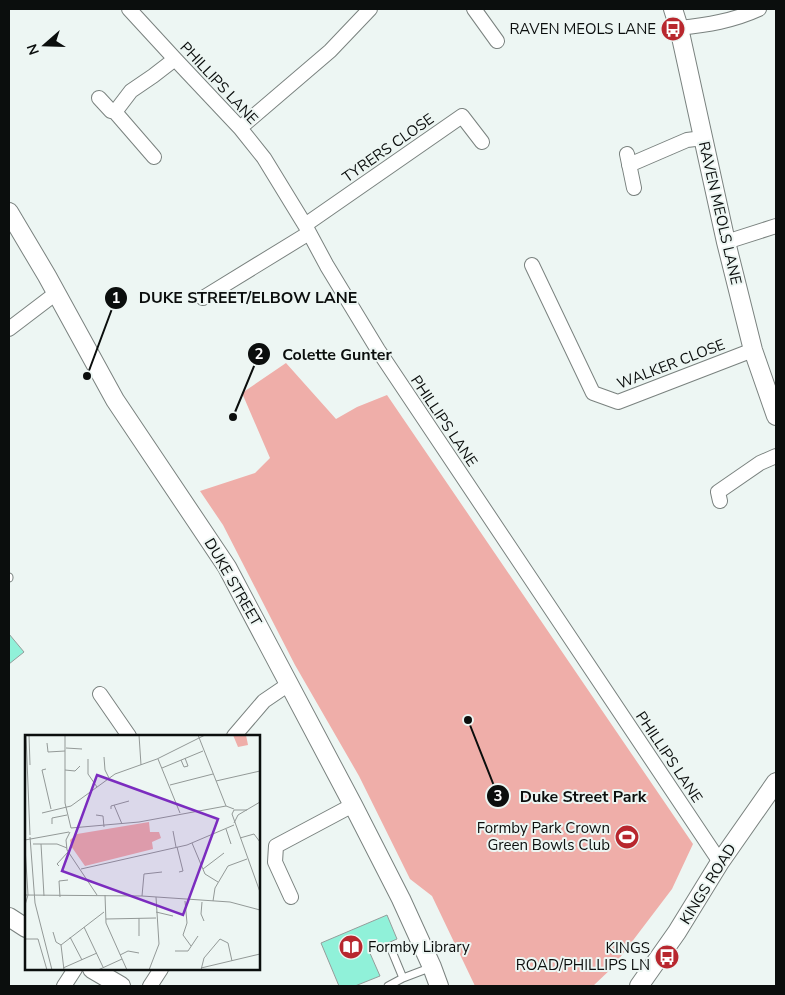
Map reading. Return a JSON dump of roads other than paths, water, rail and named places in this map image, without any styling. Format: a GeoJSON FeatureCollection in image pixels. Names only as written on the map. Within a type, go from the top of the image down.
{"type":"FeatureCollection","features":[{"type":"Feature","properties":{"kind":"street","name":"PHILLIPS LANE"},"geometry":{"type":"LineString","coordinates":[[129,9],[240,128],[264,158],[378,350],[720,862]]}},
{"type":"Feature","properties":{"kind":"street"},"geometry":{"type":"LineString","coordinates":[[240,128],[330,52],[370,9]]}},
{"type":"Feature","properties":{"kind":"street"},"geometry":{"type":"LineString","coordinates":[[474,9],[497,41]]}},
{"type":"Feature","properties":{"kind":"street","name":"RAVEN MEOLS LANE"},"geometry":{"type":"LineString","coordinates":[[673,9],[679,28],[726,242],[753,350],[776,416]]}},
{"type":"Feature","properties":{"kind":"street"},"geometry":{"type":"LineString","coordinates":[[679,28],[723,22],[745,16],[759,9]]}},
{"type":"Feature","properties":{"kind":"street"},"geometry":{"type":"LineString","coordinates":[[115,112],[131,91],[174,59]]}},
{"type":"Feature","properties":{"kind":"street"},"geometry":{"type":"LineString","coordinates":[[99,98],[110,110],[115,112],[154,157]]}},
{"type":"Feature","properties":{"kind":"street","name":"TYRERS CLOSE"},"geometry":{"type":"LineString","coordinates":[[307,229],[462,116],[482,142]]}},
{"type":"Feature","properties":{"kind":"street"},"geometry":{"type":"LineString","coordinates":[[634,188],[628,160],[687,140],[703,138]]}},
{"type":"Feature","properties":{"kind":"street","name":"DUKE STREET"},"geometry":{"type":"LineString","coordinates":[[9,212],[47,276],[55,294],[115,400],[227,567],[401,900],[432,967],[438,986]]}},
{"type":"Feature","properties":{"kind":"street"},"geometry":{"type":"LineString","coordinates":[[726,242],[776,226]]}},
{"type":"Feature","properties":{"kind":"street"},"geometry":{"type":"LineString","coordinates":[[203,298],[307,229]]}},
{"type":"Feature","properties":{"kind":"street","name":"WALKER CLOSE"},"geometry":{"type":"LineString","coordinates":[[532,265],[593,394],[618,402],[753,350]]}},
{"type":"Feature","properties":{"kind":"street"},"geometry":{"type":"LineString","coordinates":[[9,329],[55,294]]}},
{"type":"Feature","properties":{"kind":"street"},"geometry":{"type":"LineString","coordinates":[[720,501],[718,492],[760,463],[776,456]]}},
{"type":"Feature","properties":{"kind":"street"},"geometry":{"type":"LineString","coordinates":[[235,735],[264,701],[289,684]]}},
{"type":"Feature","properties":{"kind":"street"},"geometry":{"type":"LineString","coordinates":[[100,694],[126,735]]}},
{"type":"Feature","properties":{"kind":"street","name":"KINGS ROAD"},"geometry":{"type":"LineString","coordinates":[[639,986],[677,932],[720,862],[776,782]]}},
{"type":"Feature","properties":{"kind":"street"},"geometry":{"type":"LineString","coordinates":[[291,897],[275,862],[276,846],[353,805]]}},
{"type":"Feature","properties":{"kind":"street"},"geometry":{"type":"LineString","coordinates":[[9,916],[25,927]]}},
{"type":"Feature","properties":{"kind":"street","name":"DUKE STREET"},"geometry":{"type":"LineString","coordinates":[[432,967],[445,986]]}},
{"type":"Feature","properties":{"kind":"street"},"geometry":{"type":"LineString","coordinates":[[64,986],[74,970]]}},
{"type":"Feature","properties":{"kind":"street"},"geometry":{"type":"LineString","coordinates":[[94,970],[121,986]]}},
{"type":"Feature","properties":{"kind":"street"},"geometry":{"type":"LineString","coordinates":[[150,986],[160,970]]}},
{"type":"Feature","properties":{"kind":"lane"},"geometry":{"type":"LineString","coordinates":[[391,950],[403,978]]}},
{"type":"Feature","properties":{"kind":"lane"},"geometry":{"type":"LineString","coordinates":[[388,986],[432,967]]}},
{"type":"Feature","properties":{"kind":"place","name":"RAVEN MEOLS LANE"},"geometry":{"type":"Point","coordinates":[673,29]}},
{"type":"Feature","properties":{"kind":"place","name":"DUKE STREET/ELBOW LANE"},"geometry":{"type":"Point","coordinates":[87,376]}},
{"type":"Feature","properties":{"kind":"place","name":"Colette Gunter"},"geometry":{"type":"Point","coordinates":[233,417]}},
{"type":"Feature","properties":{"kind":"place","name":"Duke Street Park"},"geometry":{"type":"Point","coordinates":[468,720]}},
{"type":"Feature","properties":{"kind":"place","name":"Formby Park Crown Green Bowls Club"},"geometry":{"type":"Point","coordinates":[627,837]}},
{"type":"Feature","properties":{"kind":"place","name":"Formby Library"},"geometry":{"type":"Point","coordinates":[351,947]}},
{"type":"Feature","properties":{"kind":"place","name":"KINGS ROAD/PHILLIPS LN"},"geometry":{"type":"Point","coordinates":[667,957]}}]}
